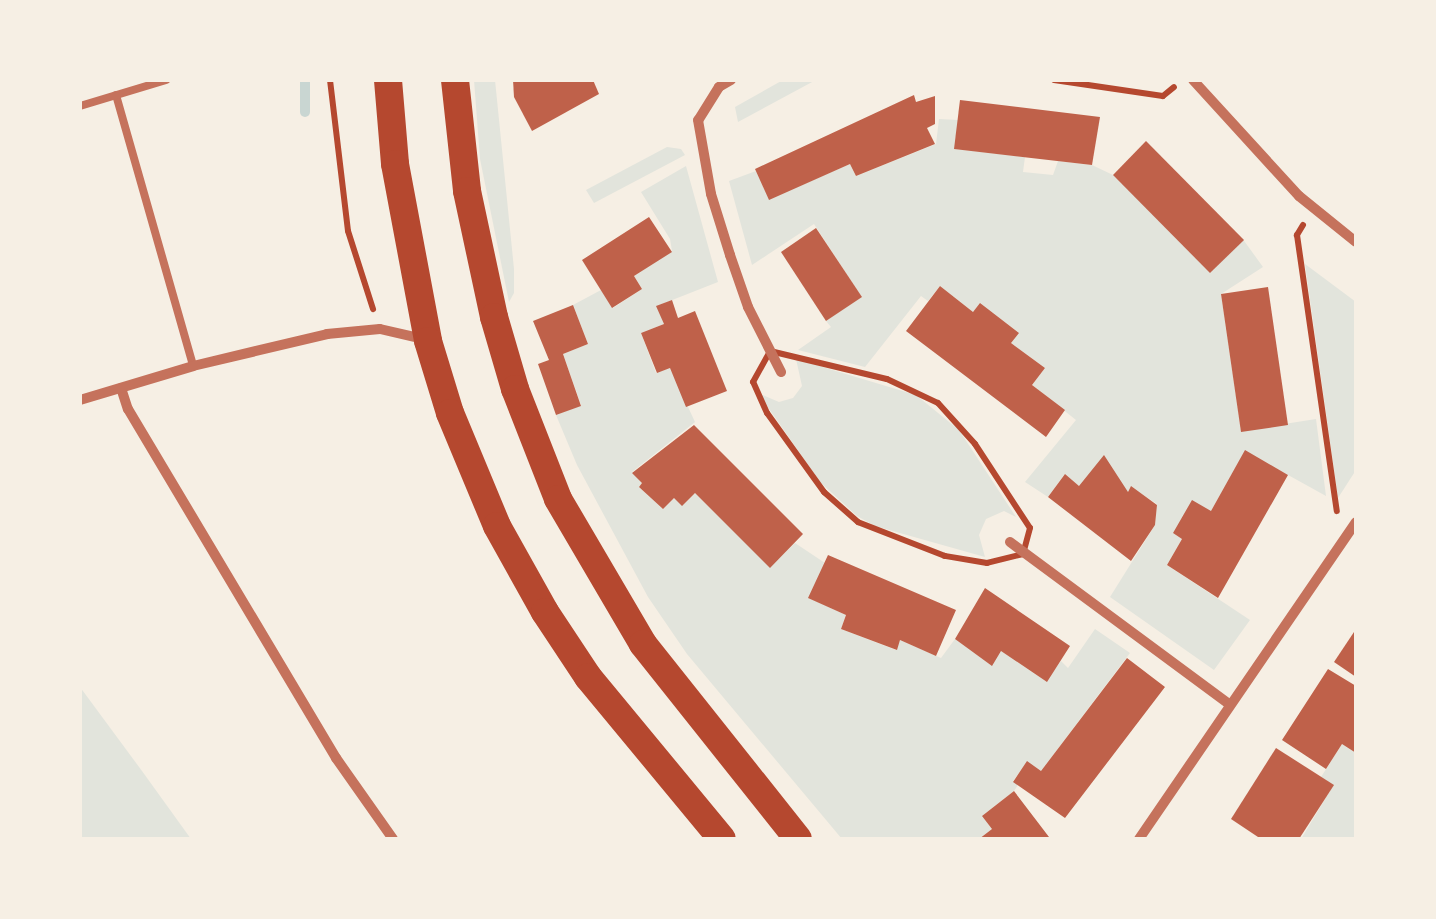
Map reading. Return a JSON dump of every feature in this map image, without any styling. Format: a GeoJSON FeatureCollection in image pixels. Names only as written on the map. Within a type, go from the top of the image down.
{"type":"FeatureCollection","features":[{"type":"Feature","properties":{"kind":"highway"},"geometry":{"type":"LineString","coordinates":[[388,80],[394,164],[428,341],[450,413],[498,526],[544,612],[588,677],[722,839]]}},
{"type":"Feature","properties":{"kind":"highway"},"geometry":{"type":"LineString","coordinates":[[455,80],[467,191],[494,317],[516,389],[558,500],[643,644],[798,839]]}},
{"type":"Feature","properties":{"kind":"highway"},"geometry":{"type":"LineString","coordinates":[[673,783],[711,839]]}},
{"type":"Feature","properties":{"kind":"street"},"geometry":{"type":"LineString","coordinates":[[732,80],[719,87],[698,120],[711,194],[730,255],[781,372]]}},
{"type":"Feature","properties":{"kind":"street"},"geometry":{"type":"LineString","coordinates":[[1193,80],[1299,196],[1356,242]]}},
{"type":"Feature","properties":{"kind":"street"},"geometry":{"type":"LineString","coordinates":[[80,400],[193,366],[327,334],[380,329],[428,341]]}},
{"type":"Feature","properties":{"kind":"street"},"geometry":{"type":"LineString","coordinates":[[121,388],[128,409],[336,758],[393,839]]}},
{"type":"Feature","properties":{"kind":"street"},"geometry":{"type":"LineString","coordinates":[[1138,839],[1356,522]]}},
{"type":"Feature","properties":{"kind":"street"},"geometry":{"type":"LineString","coordinates":[[1010,542],[1229,704]]}},
{"type":"Feature","properties":{"kind":"lane"},"geometry":{"type":"LineString","coordinates":[[80,106],[166,80]]}},
{"type":"Feature","properties":{"kind":"lane"},"geometry":{"type":"LineString","coordinates":[[116,95],[193,366]]}},
{"type":"Feature","properties":{"kind":"path"},"geometry":{"type":"LineString","coordinates":[[330,80],[348,230],[376,316]]}},
{"type":"Feature","properties":{"kind":"path"},"geometry":{"type":"LineString","coordinates":[[1054,80],[1163,96]]}},
{"type":"Feature","properties":{"kind":"path"},"geometry":{"type":"LineString","coordinates":[[1296,234],[1336,510]]}},
{"type":"Feature","properties":{"kind":"path"},"geometry":{"type":"LineString","coordinates":[[770,351],[888,379],[938,403],[976,444],[1030,528],[1023,554],[987,563],[944,556],[858,522],[824,492],[767,413],[753,382],[770,351]]}},
{"type":"Feature","properties":{"kind":"shaded area"},"geometry":{"type":"Polygon","coordinates":[[[474,80],[495,80],[514,269],[514,293],[509,302],[480,159],[474,80]]]}},
{"type":"Feature","properties":{"kind":"shaded area"},"geometry":{"type":"Polygon","coordinates":[[[783,80],[814,81],[738,122],[735,107],[783,80]]]}},
{"type":"Feature","properties":{"kind":"shaded area"},"geometry":{"type":"Polygon","coordinates":[[[939,119],[958,120],[955,149],[1025,157],[1023,172],[1053,175],[1058,161],[1092,165],[1113,175],[1213,270],[1242,238],[1263,267],[1221,294],[1241,431],[1316,419],[1326,496],[1245,451],[1211,511],[1173,533],[1182,539],[1167,565],[1250,620],[1214,670],[1110,597],[1155,525],[1157,504],[1131,487],[1128,492],[1079,486],[1064,475],[1048,497],[1025,482],[1076,420],[1032,385],[1045,368],[1011,343],[1018,332],[980,304],[973,312],[940,286],[928,301],[921,296],[865,367],[798,350],[831,327],[826,321],[861,296],[814,224],[752,265],[729,181],[756,171],[769,199],[850,164],[856,176],[936,144],[939,119]]]}},
{"type":"Feature","properties":{"kind":"shaded area"},"geometry":{"type":"Polygon","coordinates":[[[667,147],[681,149],[685,155],[594,203],[586,190],[667,147]]]}},
{"type":"Feature","properties":{"kind":"shaded area"},"geometry":{"type":"Polygon","coordinates":[[[686,166],[718,282],[657,306],[664,324],[641,333],[656,373],[670,368],[695,422],[632,472],[642,483],[639,487],[663,509],[674,498],[683,505],[695,493],[770,567],[795,543],[825,563],[809,598],[846,615],[841,629],[896,650],[900,640],[941,658],[955,639],[991,665],[1001,651],[1046,681],[1061,661],[1068,668],[1095,629],[1130,653],[1041,771],[1027,762],[1013,781],[1018,785],[1014,791],[983,815],[992,829],[979,839],[842,839],[687,654],[648,597],[577,465],[556,415],[581,405],[563,354],[588,344],[573,305],[601,290],[613,308],[642,289],[634,276],[672,251],[670,239],[641,192],[686,166]]]}},
{"type":"Feature","properties":{"kind":"shaded area"},"geometry":{"type":"Polygon","coordinates":[[[1305,264],[1356,302],[1356,470],[1338,498],[1305,264]]]}},
{"type":"Feature","properties":{"kind":"shaded area"},"geometry":{"type":"Polygon","coordinates":[[[796,359],[916,395],[959,430],[1016,517],[1004,511],[986,519],[979,535],[985,557],[875,526],[857,516],[820,482],[758,393],[779,402],[793,398],[802,386],[796,359]]]}},
{"type":"Feature","properties":{"kind":"shaded area"},"geometry":{"type":"Polygon","coordinates":[[[80,687],[142,771],[191,839],[80,839],[80,687]]]}},
{"type":"Feature","properties":{"kind":"shaded area"},"geometry":{"type":"Polygon","coordinates":[[[1342,744],[1356,753],[1356,839],[1301,839],[1333,786],[1321,777],[1342,744]]]}},
{"type":"Feature","properties":{"kind":"building"},"geometry":{"type":"Polygon","coordinates":[[[513,80],[593,80],[599,94],[532,131],[514,97],[513,80]]]}},
{"type":"Feature","properties":{"kind":"building"},"geometry":{"type":"Polygon","coordinates":[[[914,95],[916,102],[935,96],[935,124],[927,128],[935,144],[856,176],[850,164],[769,200],[755,169],[914,95]]]}},
{"type":"Feature","properties":{"kind":"building"},"geometry":{"type":"Polygon","coordinates":[[[960,100],[1100,117],[1092,165],[954,149],[960,100]]]}},
{"type":"Feature","properties":{"kind":"building"},"geometry":{"type":"Polygon","coordinates":[[[1146,141],[1244,240],[1210,273],[1113,175],[1146,141]]]}},
{"type":"Feature","properties":{"kind":"building"},"geometry":{"type":"Polygon","coordinates":[[[649,217],[672,252],[634,276],[642,289],[612,308],[582,260],[649,217]]]}},
{"type":"Feature","properties":{"kind":"building"},"geometry":{"type":"Polygon","coordinates":[[[816,228],[862,297],[826,321],[781,252],[816,228]]]}},
{"type":"Feature","properties":{"kind":"building"},"geometry":{"type":"Polygon","coordinates":[[[940,286],[973,312],[980,303],[1019,333],[1011,343],[1045,368],[1032,385],[1065,410],[1046,437],[906,331],[940,286]]]}},
{"type":"Feature","properties":{"kind":"building"},"geometry":{"type":"Polygon","coordinates":[[[1268,287],[1288,425],[1241,432],[1221,294],[1268,287]]]}},
{"type":"Feature","properties":{"kind":"building"},"geometry":{"type":"Polygon","coordinates":[[[672,300],[678,318],[695,311],[727,391],[686,407],[670,368],[657,373],[641,333],[664,324],[656,306],[672,300]]]}},
{"type":"Feature","properties":{"kind":"building"},"geometry":{"type":"Polygon","coordinates":[[[573,305],[588,344],[563,354],[581,406],[556,415],[538,364],[549,360],[533,321],[573,305]]]}},
{"type":"Feature","properties":{"kind":"building"},"geometry":{"type":"Polygon","coordinates":[[[694,425],[803,534],[770,568],[695,493],[682,506],[674,498],[663,509],[639,487],[642,483],[632,473],[694,425]]]}},
{"type":"Feature","properties":{"kind":"building"},"geometry":{"type":"Polygon","coordinates":[[[1245,450],[1288,475],[1218,598],[1167,565],[1182,539],[1173,533],[1192,500],[1211,511],[1245,450]]]}},
{"type":"Feature","properties":{"kind":"building"},"geometry":{"type":"Polygon","coordinates":[[[1104,455],[1128,492],[1131,486],[1157,505],[1155,525],[1131,561],[1048,497],[1065,474],[1079,486],[1104,455]]]}},
{"type":"Feature","properties":{"kind":"building"},"geometry":{"type":"Polygon","coordinates":[[[828,555],[956,610],[936,656],[900,640],[897,650],[841,629],[846,615],[808,598],[828,555]]]}},
{"type":"Feature","properties":{"kind":"building"},"geometry":{"type":"Polygon","coordinates":[[[985,588],[1070,646],[1047,682],[1001,651],[992,666],[955,639],[985,588]]]}},
{"type":"Feature","properties":{"kind":"building"},"geometry":{"type":"Polygon","coordinates":[[[1356,629],[1356,677],[1334,662],[1356,629]]]}},
{"type":"Feature","properties":{"kind":"building"},"geometry":{"type":"Polygon","coordinates":[[[1127,658],[1165,687],[1065,818],[1013,782],[1027,761],[1041,771],[1127,658]]]}},
{"type":"Feature","properties":{"kind":"building"},"geometry":{"type":"Polygon","coordinates":[[[1328,669],[1356,686],[1356,753],[1342,744],[1326,769],[1282,740],[1328,669]]]}},
{"type":"Feature","properties":{"kind":"building"},"geometry":{"type":"Polygon","coordinates":[[[1276,748],[1334,785],[1299,839],[1261,839],[1231,819],[1276,748]]]}},
{"type":"Feature","properties":{"kind":"building"},"geometry":{"type":"Polygon","coordinates":[[[1014,791],[1049,837],[979,839],[992,829],[982,816],[1014,791]]]}},
{"type":"Feature","properties":{"kind":"waterway"},"geometry":{"type":"LineString","coordinates":[[305,80],[305,112]]}}]}
